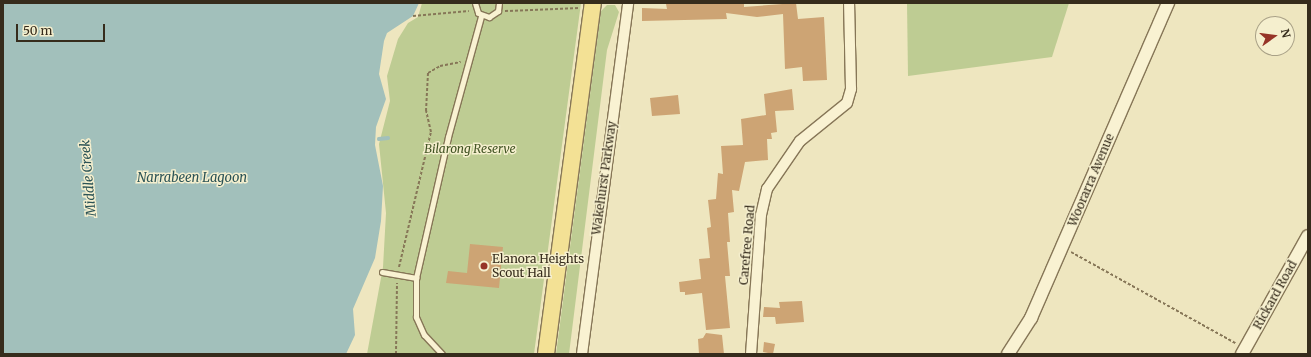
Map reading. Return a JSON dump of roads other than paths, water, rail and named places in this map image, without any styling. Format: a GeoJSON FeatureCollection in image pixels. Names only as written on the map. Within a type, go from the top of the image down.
{"type":"FeatureCollection","features":[{"type":"Feature","properties":{"kind":"main road"},"geometry":{"type":"LineString","coordinates":[[546,354],[593,3]]}},
{"type":"Feature","properties":{"kind":"street","name":"Wakehurst Parkway"},"geometry":{"type":"LineString","coordinates":[[582,354],[628,3]]}},
{"type":"Feature","properties":{"kind":"street","name":"Carefree Road"},"geometry":{"type":"LineString","coordinates":[[751,354],[761,215],[767,189],[800,141],[847,103],[851,89],[849,3]]}},
{"type":"Feature","properties":{"kind":"street","name":"Woorarra Avenue"},"geometry":{"type":"LineString","coordinates":[[1008,354],[1031,318],[1168,3]]}},
{"type":"Feature","properties":{"kind":"street","name":"Rickard Road"},"geometry":{"type":"LineString","coordinates":[[1243,351],[1308,236]]}},
{"type":"Feature","properties":{"kind":"lane"},"geometry":{"type":"LineString","coordinates":[[475,3],[476,10],[481,16]]}},
{"type":"Feature","properties":{"kind":"lane"},"geometry":{"type":"LineString","coordinates":[[481,16],[495,14],[499,3]]}},
{"type":"Feature","properties":{"kind":"lane"},"geometry":{"type":"LineString","coordinates":[[442,354],[424,335],[416,317],[416,278],[481,16]]}},
{"type":"Feature","properties":{"kind":"lane"},"geometry":{"type":"LineString","coordinates":[[382,272],[416,278]]}},
{"type":"Feature","properties":{"kind":"water","name":"Narrabeen Lagoon"},"geometry":{"type":"Polygon","coordinates":[[[3,3],[419,3],[413,16],[387,33],[384,41],[379,74],[386,99],[376,127],[375,145],[383,186],[381,221],[375,258],[353,309],[355,335],[346,354],[3,354],[3,3]]]}},
{"type":"Feature","properties":{"kind":"waterway"},"geometry":{"type":"LineString","coordinates":[[379,139],[388,138]]}},
{"type":"Feature","properties":{"kind":"place","name":"Elanora Heights Scout Hall"},"geometry":{"type":"Point","coordinates":[484,266]}},
{"type":"Feature","properties":{"kind":"park label","name":"Bilarong Reserve"},"geometry":{"type":"Point","coordinates":[470,149]}},
{"type":"Feature","properties":{"kind":"water label","name":"Middle Creek"},"geometry":{"type":"Point","coordinates":[89,178]}}]}
